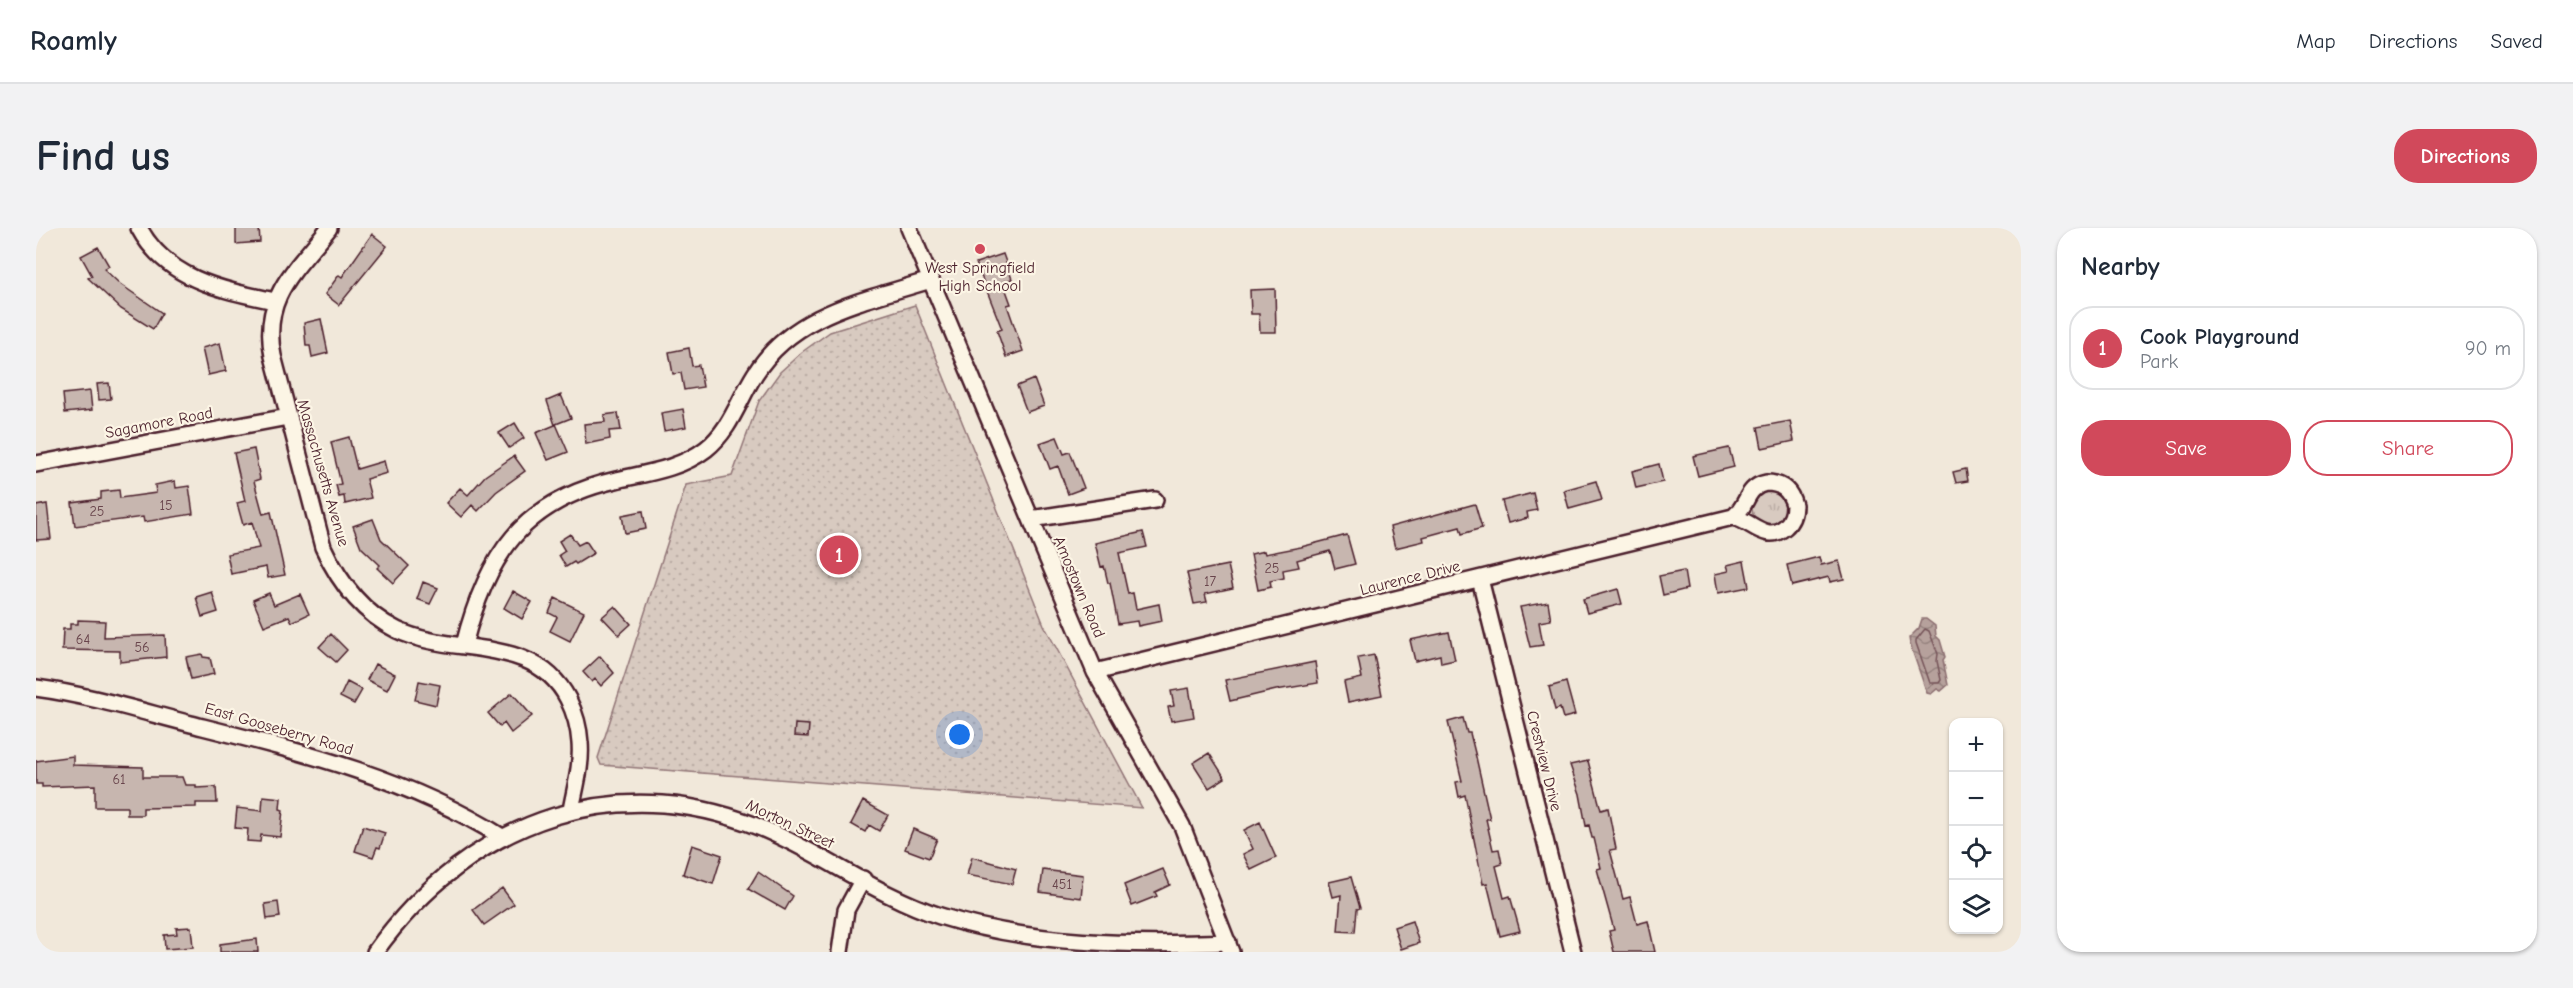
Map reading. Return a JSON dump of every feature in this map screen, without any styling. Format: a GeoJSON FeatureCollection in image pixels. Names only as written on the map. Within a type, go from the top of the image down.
{"type":"FeatureCollection","features":[{"type":"Feature","properties":{"kind":"street"},"geometry":{"type":"LineString","coordinates":[[139,228],[160,258],[192,279],[226,291],[275,301]]}},
{"type":"Feature","properties":{"kind":"street","name":"Massachusetts Avenue"},"geometry":{"type":"LineString","coordinates":[[328,228],[288,280],[275,301],[270,318],[270,336],[317,530],[329,561],[363,607],[398,631],[427,639],[496,651],[526,660],[542,669],[560,686],[576,717],[580,744],[571,810]]}},
{"type":"Feature","properties":{"kind":"street","name":"Amostown Road"},"geometry":{"type":"LineString","coordinates":[[909,228],[1095,672],[1182,826],[1229,947]]}},
{"type":"Feature","properties":{"kind":"street"},"geometry":{"type":"LineString","coordinates":[[464,645],[477,598],[489,572],[514,536],[536,514],[580,490],[659,471],[695,457],[723,434],[755,373],[788,337],[835,309],[930,280]]}},
{"type":"Feature","properties":{"kind":"street","name":"Sagamore Road"},"geometry":{"type":"LineString","coordinates":[[36,464],[288,417]]}},
{"type":"Feature","properties":{"kind":"street"},"geometry":{"type":"LineString","coordinates":[[1031,519],[1155,500]]}},
{"type":"Feature","properties":{"kind":"street","name":"Laurence Drive"},"geometry":{"type":"LineString","coordinates":[[1095,672],[1733,517]]}},
{"type":"Feature","properties":{"kind":"street","name":"Crestview Drive"},"geometry":{"type":"LineString","coordinates":[[1480,579],[1573,952]]}},
{"type":"Feature","properties":{"kind":"street","name":"East Gooseberry Road"},"geometry":{"type":"LineString","coordinates":[[36,688],[123,706],[339,764],[437,801],[502,837]]}},
{"type":"Feature","properties":{"kind":"street","name":"Morton Street"},"geometry":{"type":"LineString","coordinates":[[375,952],[428,889],[467,858],[502,837],[525,826],[571,810],[608,804],[642,803],[704,809],[740,820],[776,835],[923,910],[1003,931],[1056,939],[1110,943],[1229,947]]}},
{"type":"Feature","properties":{"kind":"street"},"geometry":{"type":"LineString","coordinates":[[840,952],[846,910],[863,879]]}},
{"type":"Feature","properties":{"kind":"green space"},"geometry":{"type":"Polygon","coordinates":[[[915,305],[1044,625],[1142,808],[601,765],[598,758],[686,485],[732,476],[759,401],[780,372],[802,352],[830,332],[915,305]]]}},
{"type":"Feature","properties":{"kind":"green space"},"geometry":{"type":"Polygon","coordinates":[[[1769,491],[1781,496],[1786,508],[1781,520],[1769,525],[1757,520],[1752,508],[1757,496],[1769,491]]]}},
{"type":"Feature","properties":{"kind":"water"},"geometry":{"type":"Polygon","coordinates":[[[1922,619],[1926,619],[1935,626],[1936,636],[1940,640],[1945,657],[1943,660],[1948,685],[1941,691],[1937,689],[1931,694],[1927,693],[1909,638],[1919,628],[1922,619]]]}},
{"type":"Feature","properties":{"kind":"building"},"geometry":{"type":"Polygon","coordinates":[[[236,228],[259,228],[260,242],[236,244],[236,228]]]}},
{"type":"Feature","properties":{"kind":"building"},"geometry":{"type":"Polygon","coordinates":[[[372,234],[387,246],[339,305],[325,294],[339,275],[342,277],[372,234]]]}},
{"type":"Feature","properties":{"kind":"building"},"geometry":{"type":"Polygon","coordinates":[[[98,247],[109,266],[104,269],[120,284],[162,313],[153,329],[121,309],[88,278],[92,276],[81,256],[98,247]]]}},
{"type":"Feature","properties":{"kind":"building"},"geometry":{"type":"Polygon","coordinates":[[[1003,254],[1012,279],[1003,282],[1011,304],[1007,305],[1023,351],[1006,357],[997,331],[1002,329],[976,263],[1003,254]]]}},
{"type":"Feature","properties":{"kind":"building"},"geometry":{"type":"Polygon","coordinates":[[[1275,289],[1276,332],[1260,332],[1259,314],[1251,314],[1250,290],[1275,289]]]}},
{"type":"Feature","properties":{"kind":"building"},"geometry":{"type":"Polygon","coordinates":[[[321,319],[328,353],[312,357],[310,346],[306,346],[304,323],[321,319]]]}},
{"type":"Feature","properties":{"kind":"building"},"geometry":{"type":"Polygon","coordinates":[[[220,343],[226,371],[208,375],[202,348],[220,343]]]}},
{"type":"Feature","properties":{"kind":"building"},"geometry":{"type":"Polygon","coordinates":[[[689,348],[692,366],[699,365],[703,387],[684,390],[681,373],[673,374],[669,352],[689,348]]]}},
{"type":"Feature","properties":{"kind":"building"},"geometry":{"type":"Polygon","coordinates":[[[1034,379],[1044,406],[1027,412],[1017,386],[1034,379]]]}},
{"type":"Feature","properties":{"kind":"building"},"geometry":{"type":"Polygon","coordinates":[[[109,383],[111,399],[99,400],[97,384],[109,383]]]}},
{"type":"Feature","properties":{"kind":"building"},"geometry":{"type":"Polygon","coordinates":[[[90,391],[92,410],[65,413],[63,394],[90,391]]]}},
{"type":"Feature","properties":{"kind":"building"},"geometry":{"type":"Polygon","coordinates":[[[561,395],[571,418],[556,424],[568,452],[548,460],[536,433],[555,425],[547,401],[561,395]]]}},
{"type":"Feature","properties":{"kind":"building"},"geometry":{"type":"Polygon","coordinates":[[[683,409],[686,427],[664,431],[661,413],[683,409]]]}},
{"type":"Feature","properties":{"kind":"building"},"geometry":{"type":"Polygon","coordinates":[[[618,413],[621,430],[609,431],[610,439],[586,444],[584,424],[605,422],[604,415],[618,413]]]}},
{"type":"Feature","properties":{"kind":"building"},"geometry":{"type":"Polygon","coordinates":[[[1790,421],[1794,441],[1762,448],[1758,427],[1790,421]]]}},
{"type":"Feature","properties":{"kind":"building"},"geometry":{"type":"Polygon","coordinates":[[[515,423],[524,438],[509,448],[499,433],[515,423]]]}},
{"type":"Feature","properties":{"kind":"building"},"geometry":{"type":"Polygon","coordinates":[[[349,437],[357,469],[384,461],[387,473],[366,479],[371,498],[345,504],[344,496],[339,497],[336,485],[341,484],[331,442],[349,437]]]}},
{"type":"Feature","properties":{"kind":"building"},"geometry":{"type":"Polygon","coordinates":[[[1057,437],[1064,454],[1070,452],[1084,488],[1068,494],[1058,466],[1050,469],[1040,443],[1057,437]]]}},
{"type":"Feature","properties":{"kind":"building"},"geometry":{"type":"Polygon","coordinates":[[[1729,448],[1734,467],[1698,476],[1693,456],[1729,448]]]}},
{"type":"Feature","properties":{"kind":"building"},"geometry":{"type":"Polygon","coordinates":[[[254,449],[260,479],[254,481],[263,514],[271,512],[285,575],[268,578],[266,567],[231,574],[227,554],[259,548],[252,522],[243,525],[237,503],[245,501],[234,453],[254,449]]]}},
{"type":"Feature","properties":{"kind":"building"},"geometry":{"type":"Polygon","coordinates":[[[514,456],[525,471],[496,492],[478,511],[472,505],[461,517],[446,503],[460,488],[468,495],[485,476],[514,456]]]}},
{"type":"Feature","properties":{"kind":"building"},"geometry":{"type":"Polygon","coordinates":[[[1659,464],[1663,482],[1636,488],[1632,471],[1659,464]]]}},
{"type":"Feature","properties":{"kind":"building"},"geometry":{"type":"Polygon","coordinates":[[[1966,469],[1968,481],[1956,483],[1953,472],[1966,469]]]}},
{"type":"Feature","properties":{"kind":"building"},"geometry":{"type":"Polygon","coordinates":[[[175,481],[176,488],[189,486],[193,514],[144,522],[143,517],[75,526],[72,503],[101,499],[101,492],[119,490],[120,498],[156,493],[155,485],[175,481]]]}},
{"type":"Feature","properties":{"kind":"building"},"geometry":{"type":"Polygon","coordinates":[[[1596,481],[1602,500],[1569,509],[1564,490],[1596,481]]]}},
{"type":"Feature","properties":{"kind":"building"},"geometry":{"type":"Polygon","coordinates":[[[1533,493],[1537,510],[1527,512],[1528,518],[1508,523],[1502,501],[1533,493]]]}},
{"type":"Feature","properties":{"kind":"building"},"geometry":{"type":"Polygon","coordinates":[[[47,504],[51,539],[36,540],[36,506],[47,504]]]}},
{"type":"Feature","properties":{"kind":"building"},"geometry":{"type":"Polygon","coordinates":[[[1475,504],[1482,528],[1462,534],[1460,527],[1423,537],[1424,541],[1395,548],[1390,527],[1475,504]]]}},
{"type":"Feature","properties":{"kind":"building"},"geometry":{"type":"Polygon","coordinates":[[[643,511],[646,529],[625,533],[622,515],[643,511]]]}},
{"type":"Feature","properties":{"kind":"building"},"geometry":{"type":"Polygon","coordinates":[[[373,519],[381,539],[409,566],[393,583],[377,568],[380,565],[361,547],[353,526],[373,519]]]}},
{"type":"Feature","properties":{"kind":"building"},"geometry":{"type":"Polygon","coordinates":[[[1143,532],[1147,547],[1119,553],[1128,594],[1133,593],[1136,609],[1159,604],[1162,621],[1138,626],[1137,621],[1118,624],[1110,583],[1108,583],[1104,566],[1101,567],[1095,543],[1143,532]]]}},
{"type":"Feature","properties":{"kind":"building"},"geometry":{"type":"Polygon","coordinates":[[[570,534],[578,545],[586,541],[594,553],[566,567],[559,555],[565,551],[559,541],[570,534]]]}},
{"type":"Feature","properties":{"kind":"building"},"geometry":{"type":"Polygon","coordinates":[[[1347,535],[1355,564],[1335,569],[1330,551],[1297,560],[1299,567],[1283,570],[1284,578],[1270,581],[1271,587],[1258,590],[1251,554],[1264,551],[1265,554],[1301,547],[1347,535]]]}},
{"type":"Feature","properties":{"kind":"building"},"geometry":{"type":"Polygon","coordinates":[[[1819,557],[1821,565],[1839,561],[1844,579],[1830,582],[1829,577],[1792,586],[1787,565],[1819,557]]]}},
{"type":"Feature","properties":{"kind":"building"},"geometry":{"type":"Polygon","coordinates":[[[1744,561],[1749,587],[1718,593],[1715,574],[1729,571],[1727,565],[1744,561]]]}},
{"type":"Feature","properties":{"kind":"building"},"geometry":{"type":"Polygon","coordinates":[[[1228,565],[1233,588],[1205,594],[1207,602],[1194,604],[1187,573],[1228,565]]]}},
{"type":"Feature","properties":{"kind":"building"},"geometry":{"type":"Polygon","coordinates":[[[1684,571],[1687,589],[1663,595],[1659,576],[1684,571]]]}},
{"type":"Feature","properties":{"kind":"building"},"geometry":{"type":"Polygon","coordinates":[[[423,582],[438,588],[430,604],[417,599],[423,582]]]}},
{"type":"Feature","properties":{"kind":"building"},"geometry":{"type":"Polygon","coordinates":[[[1618,589],[1622,604],[1587,613],[1583,599],[1618,589]]]}},
{"type":"Feature","properties":{"kind":"building"},"geometry":{"type":"Polygon","coordinates":[[[513,591],[532,602],[522,619],[504,608],[513,591]]]}},
{"type":"Feature","properties":{"kind":"building"},"geometry":{"type":"Polygon","coordinates":[[[212,592],[218,612],[202,617],[196,597],[212,592]]]}},
{"type":"Feature","properties":{"kind":"building"},"geometry":{"type":"Polygon","coordinates":[[[269,593],[274,605],[300,594],[309,614],[292,622],[289,616],[264,626],[253,600],[269,593]]]}},
{"type":"Feature","properties":{"kind":"building"},"geometry":{"type":"Polygon","coordinates":[[[555,598],[584,612],[570,641],[550,631],[557,617],[549,613],[555,598]]]}},
{"type":"Feature","properties":{"kind":"building"},"geometry":{"type":"Polygon","coordinates":[[[1548,602],[1551,620],[1539,622],[1543,645],[1530,647],[1520,607],[1548,602]]]}},
{"type":"Feature","properties":{"kind":"building"},"geometry":{"type":"Polygon","coordinates":[[[615,606],[631,624],[619,635],[602,617],[615,606]]]}},
{"type":"Feature","properties":{"kind":"building"},"geometry":{"type":"Polygon","coordinates":[[[78,620],[105,621],[104,637],[165,635],[166,657],[120,662],[120,651],[62,650],[63,629],[70,629],[70,624],[78,624],[78,620]]]}},
{"type":"Feature","properties":{"kind":"building"},"geometry":{"type":"Polygon","coordinates":[[[1449,632],[1455,660],[1441,663],[1440,655],[1415,661],[1410,640],[1449,632]]]}},
{"type":"Feature","properties":{"kind":"building"},"geometry":{"type":"Polygon","coordinates":[[[331,634],[347,650],[336,662],[319,647],[331,634]]]}},
{"type":"Feature","properties":{"kind":"building"},"geometry":{"type":"Polygon","coordinates":[[[202,654],[203,657],[210,658],[214,674],[191,679],[186,657],[202,654]]]}},
{"type":"Feature","properties":{"kind":"building"},"geometry":{"type":"Polygon","coordinates":[[[1374,655],[1382,695],[1348,702],[1344,682],[1362,678],[1358,658],[1374,655]]]}},
{"type":"Feature","properties":{"kind":"building"},"geometry":{"type":"Polygon","coordinates":[[[600,656],[614,673],[601,686],[595,679],[592,682],[583,672],[600,656]]]}},
{"type":"Feature","properties":{"kind":"building"},"geometry":{"type":"Polygon","coordinates":[[[1315,662],[1318,683],[1230,701],[1225,680],[1315,662]]]}},
{"type":"Feature","properties":{"kind":"building"},"geometry":{"type":"Polygon","coordinates":[[[375,664],[395,674],[387,690],[367,680],[375,664]]]}},
{"type":"Feature","properties":{"kind":"building"},"geometry":{"type":"Polygon","coordinates":[[[419,681],[440,685],[436,705],[415,700],[419,681]]]}},
{"type":"Feature","properties":{"kind":"building"},"geometry":{"type":"Polygon","coordinates":[[[347,682],[362,690],[354,704],[340,697],[347,682]]]}},
{"type":"Feature","properties":{"kind":"building"},"geometry":{"type":"Polygon","coordinates":[[[1566,682],[1575,715],[1563,718],[1560,708],[1555,710],[1549,687],[1566,682]]]}},
{"type":"Feature","properties":{"kind":"building"},"geometry":{"type":"Polygon","coordinates":[[[1189,688],[1194,717],[1171,721],[1168,707],[1174,706],[1171,691],[1189,688]]]}},
{"type":"Feature","properties":{"kind":"building"},"geometry":{"type":"Polygon","coordinates":[[[512,693],[532,716],[511,733],[504,723],[500,727],[488,713],[512,693]]]}},
{"type":"Feature","properties":{"kind":"building"},"geometry":{"type":"Polygon","coordinates":[[[1463,718],[1467,733],[1470,733],[1476,757],[1490,819],[1486,819],[1493,850],[1499,849],[1502,864],[1496,866],[1504,898],[1510,896],[1520,931],[1500,936],[1487,883],[1483,884],[1465,795],[1459,797],[1456,782],[1462,781],[1448,722],[1463,718]]]}},
{"type":"Feature","properties":{"kind":"building"},"geometry":{"type":"Polygon","coordinates":[[[795,724],[809,725],[808,737],[794,736],[795,724]]]}},
{"type":"Feature","properties":{"kind":"building"},"geometry":{"type":"Polygon","coordinates":[[[1209,753],[1225,778],[1209,788],[1193,763],[1209,753]]]}},
{"type":"Feature","properties":{"kind":"building"},"geometry":{"type":"Polygon","coordinates":[[[73,756],[73,765],[143,767],[143,777],[182,777],[185,785],[196,785],[196,788],[216,787],[217,803],[196,803],[196,807],[143,808],[143,815],[127,815],[127,807],[95,807],[95,785],[42,787],[42,784],[36,784],[36,761],[73,756]]]}},
{"type":"Feature","properties":{"kind":"building"},"geometry":{"type":"Polygon","coordinates":[[[1588,761],[1601,810],[1608,808],[1616,849],[1610,850],[1623,899],[1630,897],[1637,924],[1648,921],[1655,952],[1614,952],[1609,931],[1614,930],[1597,869],[1601,868],[1594,838],[1592,838],[1589,825],[1586,826],[1580,794],[1570,765],[1588,761]]]}},
{"type":"Feature","properties":{"kind":"building"},"geometry":{"type":"Polygon","coordinates":[[[263,796],[281,798],[280,809],[283,810],[280,837],[261,835],[260,842],[247,841],[248,829],[235,828],[237,808],[262,811],[263,796]]]}},
{"type":"Feature","properties":{"kind":"building"},"geometry":{"type":"Polygon","coordinates":[[[863,801],[888,815],[879,831],[869,825],[865,832],[851,824],[863,801]]]}},
{"type":"Feature","properties":{"kind":"building"},"geometry":{"type":"Polygon","coordinates":[[[1260,822],[1276,858],[1251,870],[1243,854],[1253,849],[1244,830],[1260,822]]]}},
{"type":"Feature","properties":{"kind":"building"},"geometry":{"type":"Polygon","coordinates":[[[363,826],[385,833],[380,848],[377,847],[373,857],[355,851],[363,826]]]}},
{"type":"Feature","properties":{"kind":"building"},"geometry":{"type":"Polygon","coordinates":[[[913,829],[937,839],[929,858],[905,849],[913,829]]]}},
{"type":"Feature","properties":{"kind":"building"},"geometry":{"type":"Polygon","coordinates":[[[692,845],[722,855],[713,884],[683,874],[692,845]]]}},
{"type":"Feature","properties":{"kind":"building"},"geometry":{"type":"Polygon","coordinates":[[[972,857],[1016,869],[1012,884],[967,875],[972,857]]]}},
{"type":"Feature","properties":{"kind":"building"},"geometry":{"type":"Polygon","coordinates":[[[1163,869],[1170,885],[1155,892],[1157,896],[1132,906],[1124,885],[1163,869]]]}},
{"type":"Feature","properties":{"kind":"building"},"geometry":{"type":"Polygon","coordinates":[[[1043,870],[1083,875],[1081,898],[1040,892],[1043,870]]]}},
{"type":"Feature","properties":{"kind":"building"},"geometry":{"type":"Polygon","coordinates":[[[758,872],[793,896],[785,910],[748,889],[758,872]]]}},
{"type":"Feature","properties":{"kind":"building"},"geometry":{"type":"Polygon","coordinates":[[[1351,877],[1360,908],[1357,909],[1355,932],[1338,931],[1341,895],[1333,897],[1329,882],[1351,877]]]}},
{"type":"Feature","properties":{"kind":"building"},"geometry":{"type":"Polygon","coordinates":[[[502,888],[514,904],[484,925],[473,910],[502,888]]]}},
{"type":"Feature","properties":{"kind":"building"},"geometry":{"type":"Polygon","coordinates":[[[278,902],[280,917],[267,919],[265,904],[278,902]]]}},
{"type":"Feature","properties":{"kind":"building"},"geometry":{"type":"Polygon","coordinates":[[[1412,921],[1419,943],[1401,949],[1394,927],[1412,921]]]}},
{"type":"Feature","properties":{"kind":"building"},"geometry":{"type":"Polygon","coordinates":[[[191,927],[193,947],[165,949],[164,935],[177,934],[176,928],[191,927]]]}},
{"type":"Feature","properties":{"kind":"building"},"geometry":{"type":"Polygon","coordinates":[[[257,939],[258,952],[220,952],[220,944],[257,939]]]}},
{"type":"Feature","properties":{"kind":"place","name":"West Springfield High School"},"geometry":{"type":"Point","coordinates":[980,249]}},
{"type":"Feature","properties":{"kind":"place","name":"Cook Playground"},"geometry":{"type":"Point","coordinates":[839,555]}}]}
